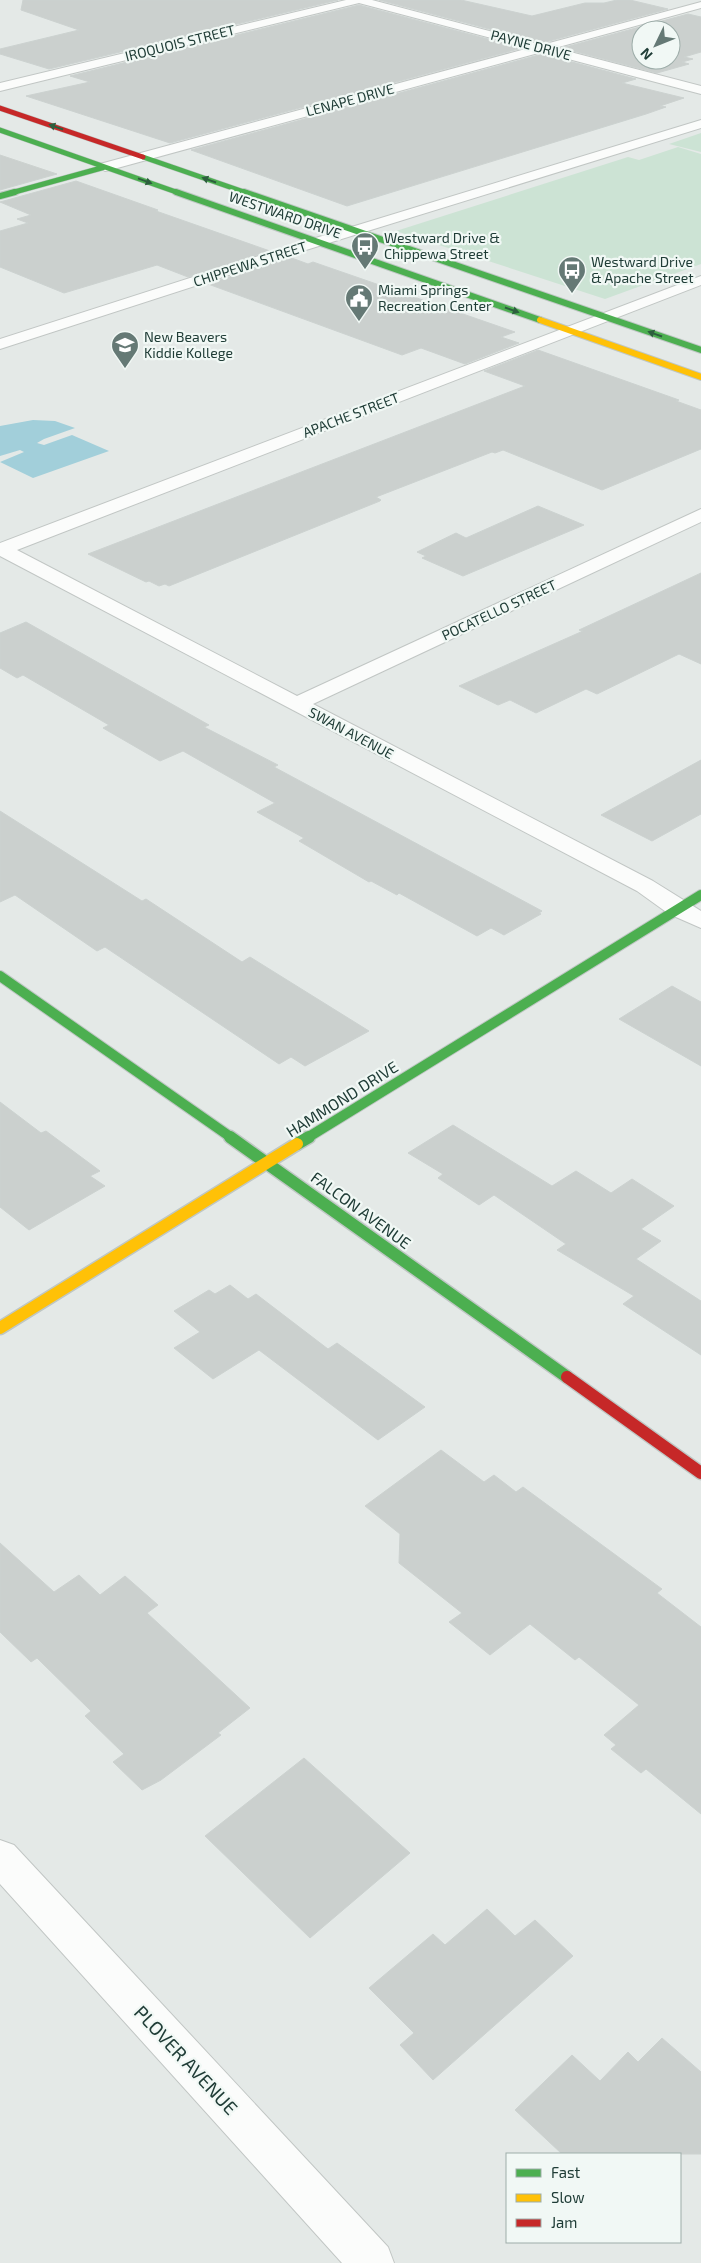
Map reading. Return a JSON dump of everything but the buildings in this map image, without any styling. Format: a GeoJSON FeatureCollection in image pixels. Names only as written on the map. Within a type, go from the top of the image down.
{"type":"FeatureCollection","features":[{"type":"Feature","properties":{"kind":"street","name":"PAYNE DRIVE"},"geometry":{"type":"LineString","coordinates":[[360,0],[701,90]]}},
{"type":"Feature","properties":{"kind":"street","name":"IROQUOIS STREET"},"geometry":{"type":"LineString","coordinates":[[0,87],[360,0]]}},
{"type":"Feature","properties":{"kind":"street","name":"LENAPE DRIVE"},"geometry":{"type":"LineString","coordinates":[[0,196],[701,5]]}},
{"type":"Feature","properties":{"kind":"street","name":"WESTWARD DRIVE"},"geometry":{"type":"LineString","coordinates":[[0,108],[701,350]]}},
{"type":"Feature","properties":{"kind":"street","name":"CHIPPEWA STREET"},"geometry":{"type":"LineString","coordinates":[[0,344],[355,230],[701,124]]}},
{"type":"Feature","properties":{"kind":"street","name":"WESTWARD DRIVE"},"geometry":{"type":"LineString","coordinates":[[0,130],[701,377]]}},
{"type":"Feature","properties":{"kind":"street","name":"APACHE STREET"},"geometry":{"type":"LineString","coordinates":[[0,549],[701,280]]}},
{"type":"Feature","properties":{"kind":"street","name":"POCATELLO STREET"},"geometry":{"type":"LineString","coordinates":[[296,704],[701,516]]}},
{"type":"Feature","properties":{"kind":"street","name":"SWAN AVENUE"},"geometry":{"type":"LineString","coordinates":[[0,549],[645,886],[678,909],[701,920]]}},
{"type":"Feature","properties":{"kind":"street","name":"HAMMOND DRIVE"},"geometry":{"type":"LineString","coordinates":[[0,1328],[269,1164],[701,895]]}},
{"type":"Feature","properties":{"kind":"street","name":"FALCON AVENUE"},"geometry":{"type":"LineString","coordinates":[[0,976],[269,1164],[701,1473]]}},
{"type":"Feature","properties":{"kind":"street","name":"PLOVER AVENUE"},"geometry":{"type":"LineString","coordinates":[[0,1857],[372,2263]]}},
{"type":"Feature","properties":{"kind":"green space"},"geometry":{"type":"Polygon","coordinates":[[[701,133],[701,152],[669,144],[701,133]]]}},
{"type":"Feature","properties":{"kind":"green space"},"geometry":{"type":"Polygon","coordinates":[[[678,147],[701,154],[701,264],[605,299],[396,231],[628,157],[639,160],[678,147]]]}},
{"type":"Feature","properties":{"kind":"water"},"geometry":{"type":"Polygon","coordinates":[[[33,420],[55,421],[75,428],[37,443],[44,445],[72,435],[109,451],[33,478],[0,462],[24,452],[20,450],[0,456],[0,426],[33,420]]]}},
{"type":"Feature","properties":{"kind":"traffic: fast"},"geometry":{"type":"LineString","coordinates":[[0,130],[540,320]]}},
{"type":"Feature","properties":{"kind":"traffic: fast"},"geometry":{"type":"LineString","coordinates":[[143,157],[701,350]]}},
{"type":"Feature","properties":{"kind":"traffic: fast"},"geometry":{"type":"LineString","coordinates":[[0,196],[105,167]]}},
{"type":"Feature","properties":{"kind":"traffic: fast"},"geometry":{"type":"LineString","coordinates":[[297,1144],[701,895]]}},
{"type":"Feature","properties":{"kind":"traffic: fast"},"geometry":{"type":"LineString","coordinates":[[0,976],[269,1164],[567,1377]]}},
{"type":"Feature","properties":{"kind":"traffic: slow"},"geometry":{"type":"LineString","coordinates":[[540,320],[701,377]]}},
{"type":"Feature","properties":{"kind":"traffic: slow"},"geometry":{"type":"LineString","coordinates":[[0,1328],[297,1144]]}},
{"type":"Feature","properties":{"kind":"traffic: jam"},"geometry":{"type":"LineString","coordinates":[[0,108],[143,157]]}},
{"type":"Feature","properties":{"kind":"traffic: jam"},"geometry":{"type":"LineString","coordinates":[[567,1377],[701,1473]]}},
{"type":"Feature","properties":{"kind":"place","name":"Westward Drive & Chippewa Street"},"geometry":{"type":"Point","coordinates":[365,270]}},
{"type":"Feature","properties":{"kind":"place","name":"Westward Drive & Apache Street"},"geometry":{"type":"Point","coordinates":[572,294]}},
{"type":"Feature","properties":{"kind":"place","name":"Miami Springs Recreation Center"},"geometry":{"type":"Point","coordinates":[359,322]}},
{"type":"Feature","properties":{"kind":"place","name":"New Beavers Kiddie Kollege"},"geometry":{"type":"Point","coordinates":[125,369]}}]}
